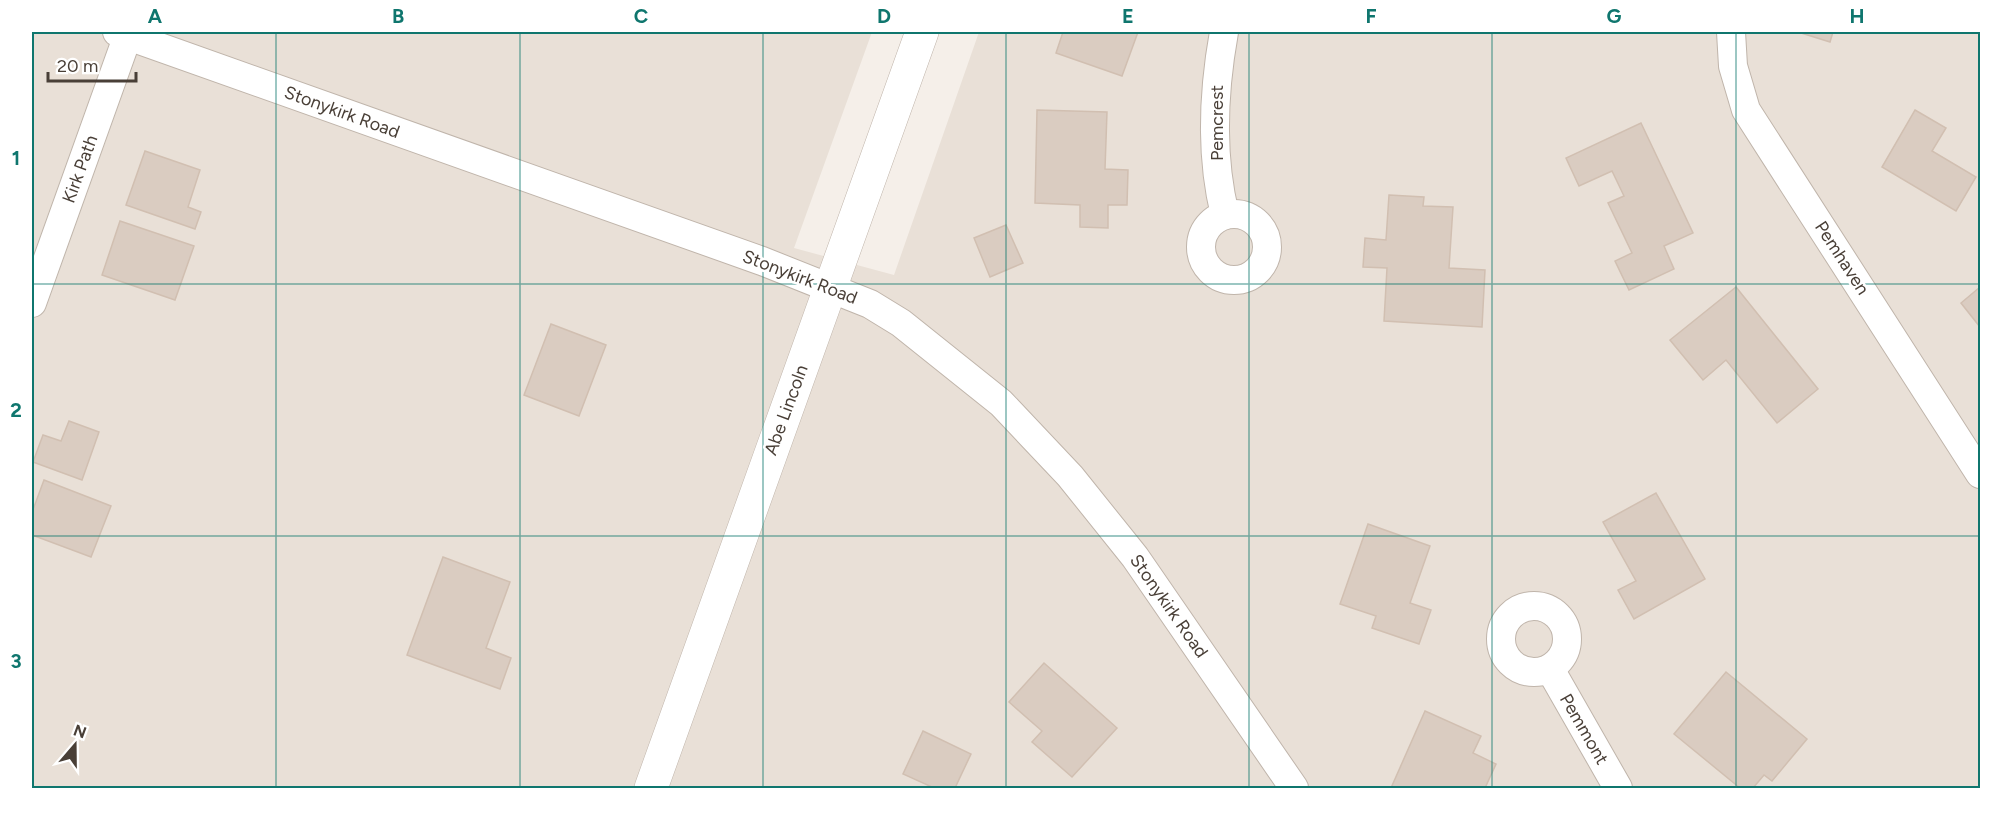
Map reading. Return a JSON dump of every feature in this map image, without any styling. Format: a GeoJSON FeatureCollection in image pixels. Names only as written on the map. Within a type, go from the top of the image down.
{"type":"FeatureCollection","features":[{"type":"Feature","properties":{"kind":"street","name":"Abe Lincoln"},"geometry":{"type":"LineString","coordinates":[[651,789],[922,32]]}},
{"type":"Feature","properties":{"kind":"street","name":"Pemcrest"},"geometry":{"type":"LineString","coordinates":[[1224,32],[1217,70],[1214,112],[1215,155],[1225,215]]}},
{"type":"Feature","properties":{"kind":"street","name":"Pemhaven"},"geometry":{"type":"LineString","coordinates":[[1731,32],[1733,66],[1746,110],[1980,474]]}},
{"type":"Feature","properties":{"kind":"street","name":"Stonykirk Road"},"geometry":{"type":"LineString","coordinates":[[122,33],[740,253],[870,304],[951,361],[1001,403],[1070,476],[1135,557],[1294,789]]}},
{"type":"Feature","properties":{"kind":"street","name":"Kirk Path"},"geometry":{"type":"LineString","coordinates":[[32,303],[41,249],[122,33]]}},
{"type":"Feature","properties":{"kind":"street","name":"Pemmont"},"geometry":{"type":"LineString","coordinates":[[1550,669],[1618,789]]}},
{"type":"Feature","properties":{"kind":"shaded area"},"geometry":{"type":"Polygon","coordinates":[[[32,32],[872,32],[794,248],[894,275],[979,32],[1980,32],[1980,788],[32,788],[32,32]]]}},
{"type":"Feature","properties":{"kind":"building"},"geometry":{"type":"Polygon","coordinates":[[[1063,32],[1138,32],[1122,76],[1056,53],[1063,32]]]}},
{"type":"Feature","properties":{"kind":"building"},"geometry":{"type":"Polygon","coordinates":[[[1798,32],[1833,32],[1830,42],[1798,32]]]}},
{"type":"Feature","properties":{"kind":"building"},"geometry":{"type":"Polygon","coordinates":[[[1037,110],[1107,112],[1105,169],[1128,170],[1127,205],[1108,205],[1108,228],[1080,227],[1080,205],[1035,203],[1037,110]]]}},
{"type":"Feature","properties":{"kind":"building"},"geometry":{"type":"Polygon","coordinates":[[[1915,110],[1946,128],[1932,151],[1976,177],[1956,211],[1882,167],[1915,110]]]}},
{"type":"Feature","properties":{"kind":"building"},"geometry":{"type":"Polygon","coordinates":[[[1641,123],[1693,233],[1664,246],[1674,269],[1629,290],[1615,261],[1632,253],[1608,203],[1624,196],[1612,171],[1579,186],[1566,158],[1641,123]]]}},
{"type":"Feature","properties":{"kind":"building"},"geometry":{"type":"Polygon","coordinates":[[[145,151],[200,170],[188,207],[201,212],[195,229],[126,205],[145,151]]]}},
{"type":"Feature","properties":{"kind":"building"},"geometry":{"type":"Polygon","coordinates":[[[1389,195],[1424,197],[1423,206],[1453,207],[1449,268],[1485,270],[1482,327],[1384,321],[1387,268],[1363,267],[1365,238],[1386,240],[1389,195]]]}},
{"type":"Feature","properties":{"kind":"building"},"geometry":{"type":"Polygon","coordinates":[[[120,221],[194,246],[175,300],[102,275],[120,221]]]}},
{"type":"Feature","properties":{"kind":"building"},"geometry":{"type":"Polygon","coordinates":[[[1006,225],[1023,263],[990,277],[974,238],[1006,225]]]}},
{"type":"Feature","properties":{"kind":"building"},"geometry":{"type":"Polygon","coordinates":[[[1736,287],[1818,389],[1777,423],[1726,360],[1703,380],[1670,340],[1736,287]]]}},
{"type":"Feature","properties":{"kind":"building"},"geometry":{"type":"Polygon","coordinates":[[[1980,287],[1980,327],[1961,303],[1980,287]]]}},
{"type":"Feature","properties":{"kind":"building"},"geometry":{"type":"Polygon","coordinates":[[[551,324],[606,345],[579,416],[524,395],[551,324]]]}},
{"type":"Feature","properties":{"kind":"building"},"geometry":{"type":"Polygon","coordinates":[[[69,421],[99,432],[82,480],[33,462],[43,435],[61,441],[69,421]]]}},
{"type":"Feature","properties":{"kind":"building"},"geometry":{"type":"Polygon","coordinates":[[[44,480],[111,506],[91,557],[32,535],[32,505],[34,507],[44,480]]]}},
{"type":"Feature","properties":{"kind":"building"},"geometry":{"type":"Polygon","coordinates":[[[1656,493],[1705,579],[1634,619],[1618,590],[1636,581],[1603,522],[1656,493]]]}},
{"type":"Feature","properties":{"kind":"building"},"geometry":{"type":"Polygon","coordinates":[[[1368,524],[1430,546],[1410,603],[1431,610],[1419,644],[1372,628],[1376,616],[1340,604],[1368,524]]]}},
{"type":"Feature","properties":{"kind":"building"},"geometry":{"type":"Polygon","coordinates":[[[443,557],[510,582],[486,648],[511,658],[500,689],[407,655],[443,557]]]}},
{"type":"Feature","properties":{"kind":"building"},"geometry":{"type":"Polygon","coordinates":[[[1044,663],[1117,728],[1072,777],[1032,742],[1042,731],[1009,702],[1044,663]]]}},
{"type":"Feature","properties":{"kind":"building"},"geometry":{"type":"Polygon","coordinates":[[[1726,672],[1807,739],[1772,781],[1764,775],[1753,788],[1740,788],[1674,734],[1726,672]]]}},
{"type":"Feature","properties":{"kind":"building"},"geometry":{"type":"Polygon","coordinates":[[[1425,711],[1481,736],[1473,753],[1496,764],[1485,788],[1391,788],[1425,711]]]}},
{"type":"Feature","properties":{"kind":"building"},"geometry":{"type":"Polygon","coordinates":[[[923,731],[971,754],[955,788],[934,788],[903,774],[923,731]]]}}]}
